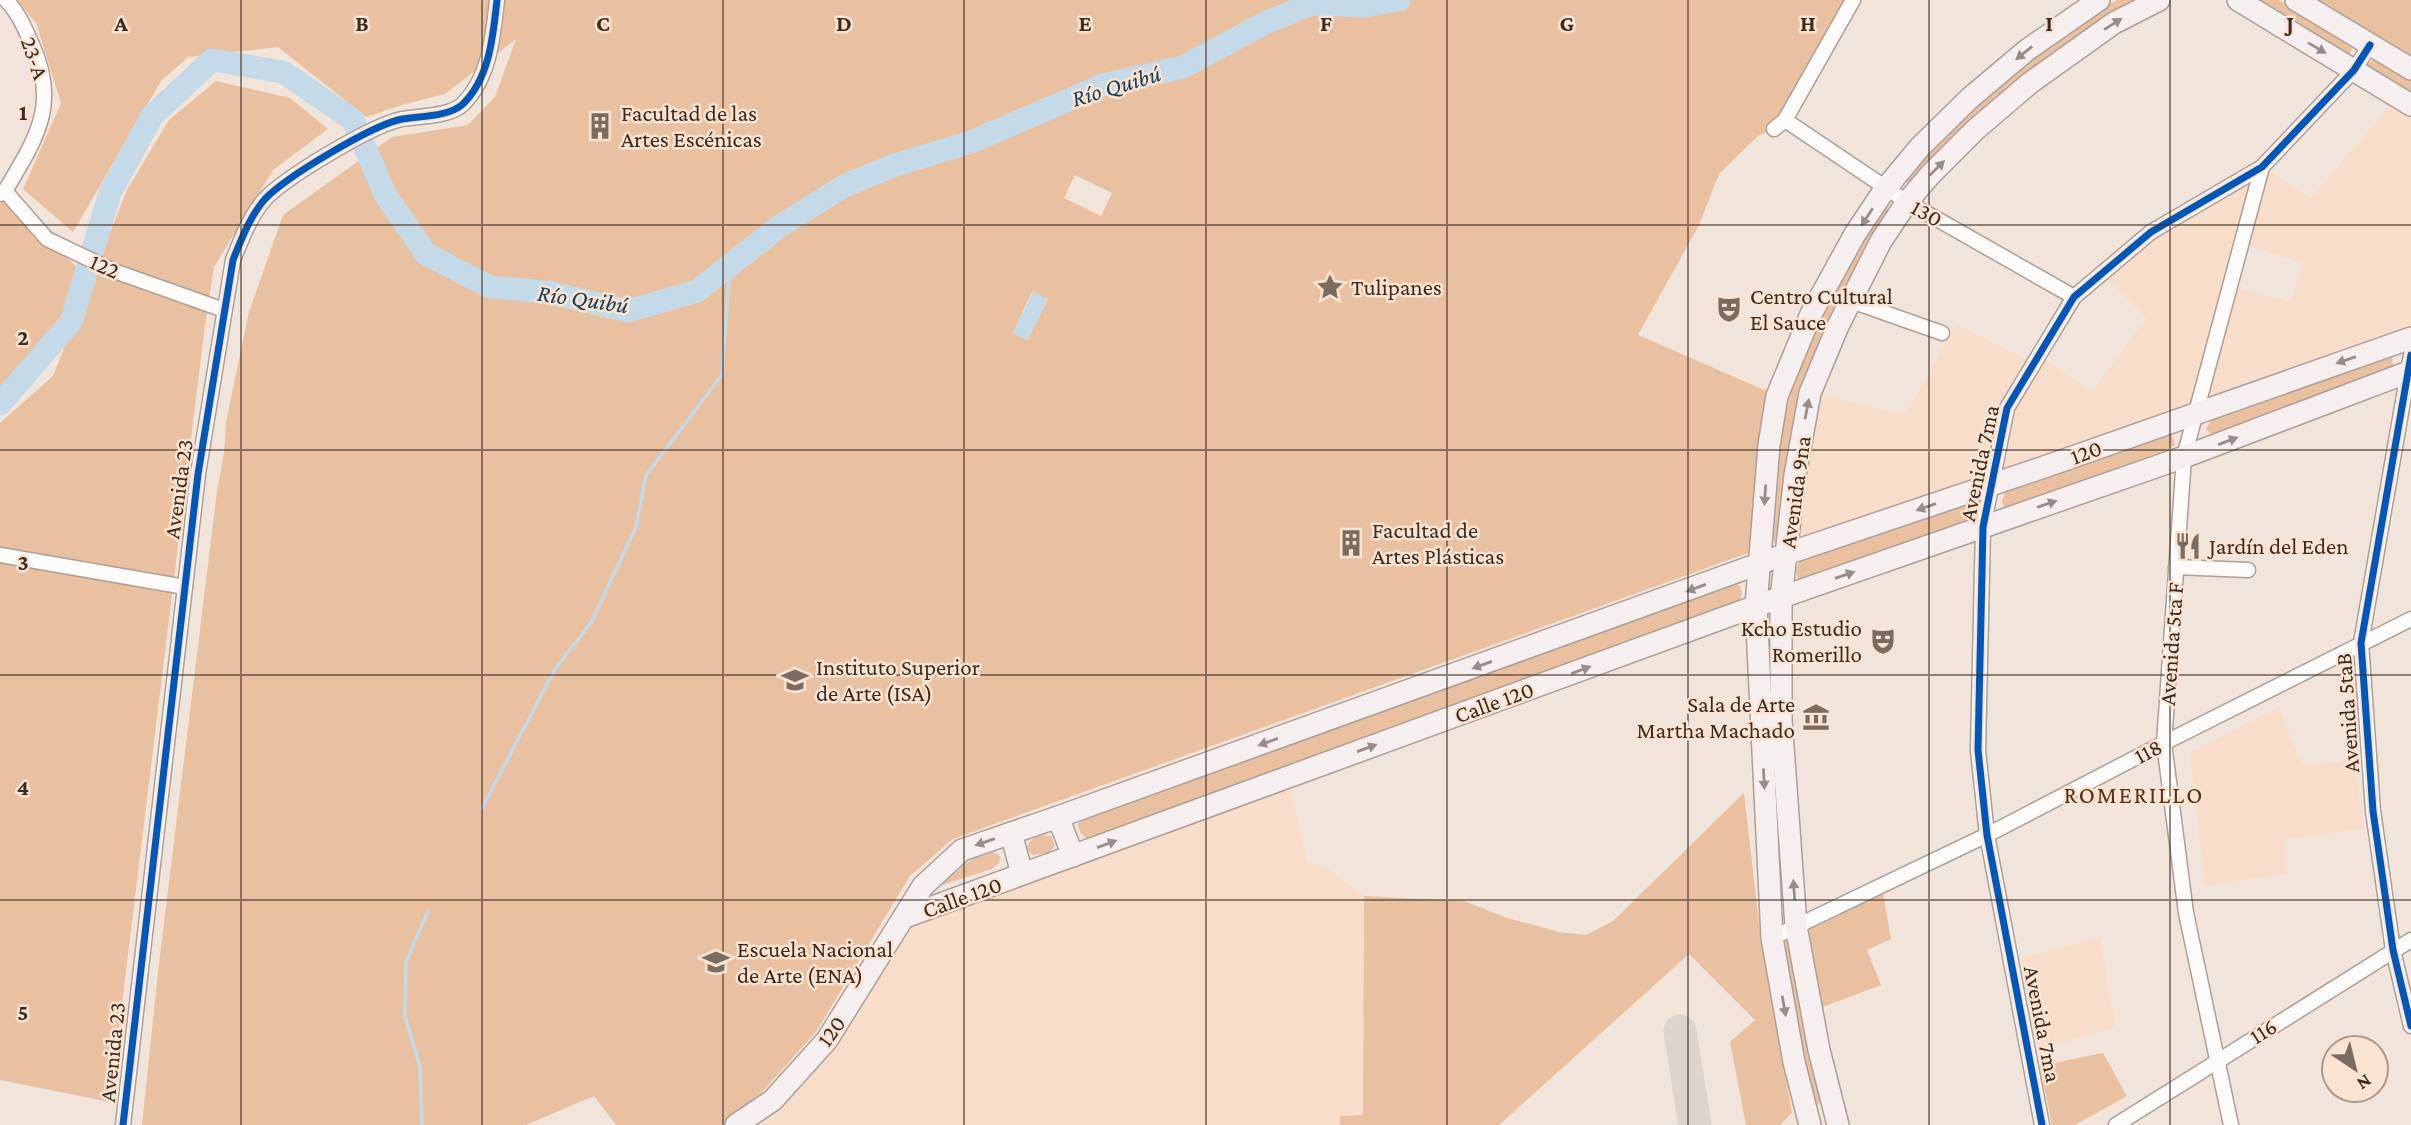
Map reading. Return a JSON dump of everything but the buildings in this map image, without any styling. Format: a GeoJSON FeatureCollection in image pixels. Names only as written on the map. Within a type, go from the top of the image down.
{"type":"FeatureCollection","features":[{"type":"Feature","properties":{"kind":"main road","name":"Avenida 9na"},"geometry":{"type":"LineString","coordinates":[[1807,1123],[1772,938],[1756,606],[1769,444],[1777,396],[1811,314],[1855,234],[1885,189],[1920,147],[1970,98],[2027,50],[2099,0]]}},
{"type":"Feature","properties":{"kind":"main road","name":"Avenida 9na"},"geometry":{"type":"LineString","coordinates":[[1839,1125],[1819,1050],[1796,926],[1781,719],[1781,598],[1794,475],[1810,393],[1881,241],[1907,202],[1930,175],[1975,130],[2030,83],[2113,23],[2159,0]]}},
{"type":"Feature","properties":{"kind":"main road"},"geometry":{"type":"LineString","coordinates":[[2238,0],[2411,106]]}},
{"type":"Feature","properties":{"kind":"main road"},"geometry":{"type":"LineString","coordinates":[[2296,0],[2411,69]]}},
{"type":"Feature","properties":{"kind":"main road","name":"120"},"geometry":{"type":"LineString","coordinates":[[1761,565],[1786,554],[2411,338]]}},
{"type":"Feature","properties":{"kind":"main road","name":"120"},"geometry":{"type":"LineString","coordinates":[[1781,598],[2184,457],[2410,366]]}},
{"type":"Feature","properties":{"kind":"main road","name":"Calle 120"},"geometry":{"type":"LineString","coordinates":[[905,918],[923,886],[961,850],[1761,565]]}},
{"type":"Feature","properties":{"kind":"main road","name":"Calle 120"},"geometry":{"type":"LineString","coordinates":[[905,918],[1781,598]]}},
{"type":"Feature","properties":{"kind":"main road"},"geometry":{"type":"LineString","coordinates":[[1058,817],[1073,856]]}},
{"type":"Feature","properties":{"kind":"main road"},"geometry":{"type":"LineString","coordinates":[[1012,833],[1022,874]]}},
{"type":"Feature","properties":{"kind":"main road","name":"120"},"geometry":{"type":"LineString","coordinates":[[736,1125],[772,1100],[828,1040],[905,918]]}},
{"type":"Feature","properties":{"kind":"main road"},"geometry":{"type":"LineString","coordinates":[[1807,1123],[1832,1102]]}},
{"type":"Feature","properties":{"kind":"street","name":"23-A"},"geometry":{"type":"LineString","coordinates":[[3,192],[34,141],[42,118],[46,91],[42,65],[16,11],[6,0]]}},
{"type":"Feature","properties":{"kind":"street","name":"Avenida 23"},"geometry":{"type":"LineString","coordinates":[[123,1125],[198,474],[233,260],[244,232],[265,200],[316,162],[400,119],[430,117],[462,105],[485,73],[497,0]]}},
{"type":"Feature","properties":{"kind":"street","name":"130"},"geometry":{"type":"LineString","coordinates":[[1853,0],[1780,125],[1907,202],[2074,297]]}},
{"type":"Feature","properties":{"kind":"street","name":"Avenida 7ma"},"geometry":{"type":"LineString","coordinates":[[2042,1125],[1987,835],[1978,750],[1983,527],[2007,408],[2074,297],[2151,232],[2262,167],[2354,70],[2370,45]]}},
{"type":"Feature","properties":{"kind":"street","name":"Avenida 5ta F"},"geometry":{"type":"LineString","coordinates":[[2231,1125],[2186,913],[2164,743],[2184,457],[2262,167]]}},
{"type":"Feature","properties":{"kind":"street","name":"122"},"geometry":{"type":"LineString","coordinates":[[3,192],[47,239],[114,271],[224,310]]}},
{"type":"Feature","properties":{"kind":"street"},"geometry":{"type":"LineString","coordinates":[[1851,301],[1942,333]]}},
{"type":"Feature","properties":{"kind":"street","name":"Avenida 5taB"},"geometry":{"type":"LineString","coordinates":[[2410,366],[2361,643],[2373,811],[2393,950],[2411,1026]]}},
{"type":"Feature","properties":{"kind":"street"},"geometry":{"type":"LineString","coordinates":[[0,555],[185,587]]}},
{"type":"Feature","properties":{"kind":"street"},"geometry":{"type":"LineString","coordinates":[[2176,568],[2249,570]]}},
{"type":"Feature","properties":{"kind":"street","name":"118"},"geometry":{"type":"LineString","coordinates":[[1772,938],[1987,835],[2411,619]]}},
{"type":"Feature","properties":{"kind":"street","name":"116"},"geometry":{"type":"LineString","coordinates":[[2116,1125],[2411,940]]}},
{"type":"Feature","properties":{"kind":"shaded area","name":"Instituto Superior de Arte (ISA)"},"geometry":{"type":"Polygon","coordinates":[[[17,0],[1853,0],[1774,129],[1758,136],[1719,174],[1699,225],[1638,335],[1769,392],[1751,552],[953,839],[910,876],[816,1032],[763,1091],[721,1125],[616,1125],[594,1096],[526,1125],[142,1125],[158,972],[226,422],[249,312],[283,215],[392,137],[468,125],[495,97],[516,39],[445,94],[366,117],[278,47],[188,57],[161,81],[73,232],[23,189],[61,103],[36,23],[17,0]],[[1075,175],[1064,198],[1101,216],[1112,193],[1075,175]],[[1032,292],[1013,333],[1027,340],[1048,299],[1032,292]]]}},
{"type":"Feature","properties":{"kind":"shaded area"},"geometry":{"type":"Polygon","coordinates":[[[2117,0],[2139,0],[1912,185],[1905,181],[1934,148],[2008,78],[2060,36],[2117,0]]]}},
{"type":"Feature","properties":{"kind":"shaded area"},"geometry":{"type":"Polygon","coordinates":[[[2251,0],[2279,0],[2351,43],[2353,47],[2350,53],[2343,55],[2251,0]]]}},
{"type":"Feature","properties":{"kind":"shaded area"},"geometry":{"type":"Polygon","coordinates":[[[2296,0],[2411,0],[2411,69],[2296,0]]]}},
{"type":"Feature","properties":{"kind":"shaded area"},"geometry":{"type":"Polygon","coordinates":[[[2373,60],[2379,60],[2411,79],[2411,99],[2367,68],[2366,65],[2373,60]]]}},
{"type":"Feature","properties":{"kind":"shaded area"},"geometry":{"type":"Polygon","coordinates":[[[216,81],[290,98],[328,129],[273,170],[214,267],[110,1102],[0,1080],[0,423],[53,376],[127,190],[169,120],[216,81]]]}},
{"type":"Feature","properties":{"kind":"shaded area"},"geometry":{"type":"Polygon","coordinates":[[[2397,98],[2411,105],[2411,326],[2208,397],[2236,287],[2291,302],[2302,263],[2236,242],[2197,411],[1786,554],[1810,393],[1906,415],[1956,324],[2033,363],[2039,355],[2092,392],[2147,318],[2102,274],[2151,232],[2262,167],[2311,198],[2397,98]]]}},
{"type":"Feature","properties":{"kind":"shaded area"},"geometry":{"type":"Polygon","coordinates":[[[4,201],[78,268],[71,322],[0,404],[0,203],[4,201]]]}},
{"type":"Feature","properties":{"kind":"shaded area"},"geometry":{"type":"Polygon","coordinates":[[[1882,208],[1888,208],[1890,211],[1841,297],[1777,543],[1774,542],[1771,532],[1778,465],[1785,416],[1796,374],[1829,301],[1882,208]]]}},
{"type":"Feature","properties":{"kind":"shaded area"},"geometry":{"type":"Polygon","coordinates":[[[2392,355],[2393,366],[2388,369],[2213,436],[2206,429],[2213,417],[2392,355]]]}},
{"type":"Feature","properties":{"kind":"shaded area"},"geometry":{"type":"Polygon","coordinates":[[[2165,431],[2172,434],[2175,445],[2167,450],[2009,509],[2004,507],[2002,501],[2005,491],[2165,431]]]}},
{"type":"Feature","properties":{"kind":"shaded area"},"geometry":{"type":"Polygon","coordinates":[[[1960,505],[1968,507],[1972,512],[1972,519],[1964,525],[1804,580],[1797,577],[1796,570],[1800,559],[1960,505]]]}},
{"type":"Feature","properties":{"kind":"shaded area"},"geometry":{"type":"Polygon","coordinates":[[[1732,584],[1740,585],[1742,595],[1732,606],[1087,839],[1080,832],[1078,824],[1085,815],[1732,584]]]}},
{"type":"Feature","properties":{"kind":"shaded area"},"geometry":{"type":"Polygon","coordinates":[[[2279,707],[2301,766],[2355,760],[2363,829],[2285,839],[2286,874],[2205,886],[2190,753],[2279,707]]]}},
{"type":"Feature","properties":{"kind":"shaded area"},"geometry":{"type":"Polygon","coordinates":[[[1288,777],[1307,861],[1329,869],[1364,896],[1363,1115],[1340,1116],[1340,1125],[736,1125],[773,1100],[905,917],[1288,777]]]}},
{"type":"Feature","properties":{"kind":"shaded area"},"geometry":{"type":"Polygon","coordinates":[[[1744,793],[1761,941],[1792,1113],[1780,1125],[1746,1125],[1730,1042],[1755,1020],[1689,954],[1499,1125],[1340,1125],[1340,1116],[1363,1115],[1364,896],[1464,901],[1507,918],[1559,932],[1586,935],[1613,921],[1744,793]]]}},
{"type":"Feature","properties":{"kind":"shaded area"},"geometry":{"type":"Polygon","coordinates":[[[1040,835],[1051,836],[1055,846],[1048,853],[1032,855],[1027,850],[1028,844],[1040,835]]]}},
{"type":"Feature","properties":{"kind":"shaded area"},"geometry":{"type":"Polygon","coordinates":[[[993,852],[1000,856],[999,863],[992,869],[939,886],[972,859],[993,852]]]}},
{"type":"Feature","properties":{"kind":"shaded area"},"geometry":{"type":"Polygon","coordinates":[[[1883,893],[1891,939],[1867,950],[1881,985],[1820,1008],[1806,930],[1883,893]]]}},
{"type":"Feature","properties":{"kind":"shaded area"},"geometry":{"type":"Polygon","coordinates":[[[2100,937],[2115,1027],[2038,1049],[2020,959],[2100,937]]]}},
{"type":"Feature","properties":{"kind":"shaded area"},"geometry":{"type":"Polygon","coordinates":[[[1782,941],[1792,941],[1823,1099],[1816,1107],[1811,1104],[1782,941]]]}},
{"type":"Feature","properties":{"kind":"shaded area"},"geometry":{"type":"Polygon","coordinates":[[[2103,1053],[2127,1096],[2075,1125],[2052,1125],[2040,1066],[2103,1053]]]}},
{"type":"Feature","properties":{"kind":"water"},"geometry":{"type":"Polygon","coordinates":[[[1033,292],[1048,299],[1028,340],[1013,333],[1033,292]]]}},
{"type":"Feature","properties":{"kind":"waterway","name":"Río Quibú"},"geometry":{"type":"LineString","coordinates":[[0,404],[71,322],[110,193],[152,116],[212,60],[283,72],[353,120],[385,194],[426,254],[490,287],[547,292],[628,311],[697,291],[780,226],[844,186],[895,165],[971,142],[1103,85],[1183,67],[1267,22],[1311,4],[1364,6],[1399,0]]}},
{"type":"Feature","properties":{"kind":"waterway"},"geometry":{"type":"LineString","coordinates":[[482,808],[555,669],[591,623],[636,527],[646,475],[722,375],[730,265]]}},
{"type":"Feature","properties":{"kind":"waterway"},"geometry":{"type":"LineString","coordinates":[[422,1125],[420,1067],[405,1016],[406,962],[428,911]]}},
{"type":"Feature","properties":{"kind":"taxiway"},"geometry":{"type":"LineString","coordinates":[[1680,1031],[1695,1125]]}},
{"type":"Feature","properties":{"kind":"cycle path"},"geometry":{"type":"LineString","coordinates":[[123,1125],[198,474],[233,260],[255,213],[265,199],[291,178],[351,141],[388,123],[442,114],[463,104],[485,69],[492,42],[497,0]]}},
{"type":"Feature","properties":{"kind":"cycle path"},"geometry":{"type":"LineString","coordinates":[[2042,1125],[1987,835],[1978,750],[1983,527],[2007,408],[2074,297],[2151,232],[2262,167],[2354,70],[2370,45]]}},
{"type":"Feature","properties":{"kind":"cycle path"},"geometry":{"type":"LineString","coordinates":[[2411,355],[2361,643],[2373,811],[2393,950],[2411,1026]]}},
{"type":"Feature","properties":{"kind":"place","name":"Facultad de las Artes Escénicas"},"geometry":{"type":"Point","coordinates":[600,126]}},
{"type":"Feature","properties":{"kind":"place","name":"Tulipanes"},"geometry":{"type":"Point","coordinates":[1330,287]}},
{"type":"Feature","properties":{"kind":"place","name":"Centro Cultural El Sauce"},"geometry":{"type":"Point","coordinates":[1729,309]}},
{"type":"Feature","properties":{"kind":"place","name":"Facultad de Artes Plásticas"},"geometry":{"type":"Point","coordinates":[1351,543]}},
{"type":"Feature","properties":{"kind":"place","name":"Jardín del Eden"},"geometry":{"type":"Point","coordinates":[2188,546]}},
{"type":"Feature","properties":{"kind":"place","name":"Kcho Estudio Romerillo"},"geometry":{"type":"Point","coordinates":[1883,641]}},
{"type":"Feature","properties":{"kind":"place","name":"Instituto Superior de Arte (ISA)"},"geometry":{"type":"Point","coordinates":[795,680]}},
{"type":"Feature","properties":{"kind":"place","name":"Sala de Arte Martha Machado"},"geometry":{"type":"Point","coordinates":[1816,717]}},
{"type":"Feature","properties":{"kind":"place","name":"Escuela Nacional de Arte (ENA)"},"geometry":{"type":"Point","coordinates":[716,962]}},
{"type":"Feature","properties":{"kind":"district","name":"ROMERILLO"},"geometry":{"type":"Point","coordinates":[2134,795]}}]}
